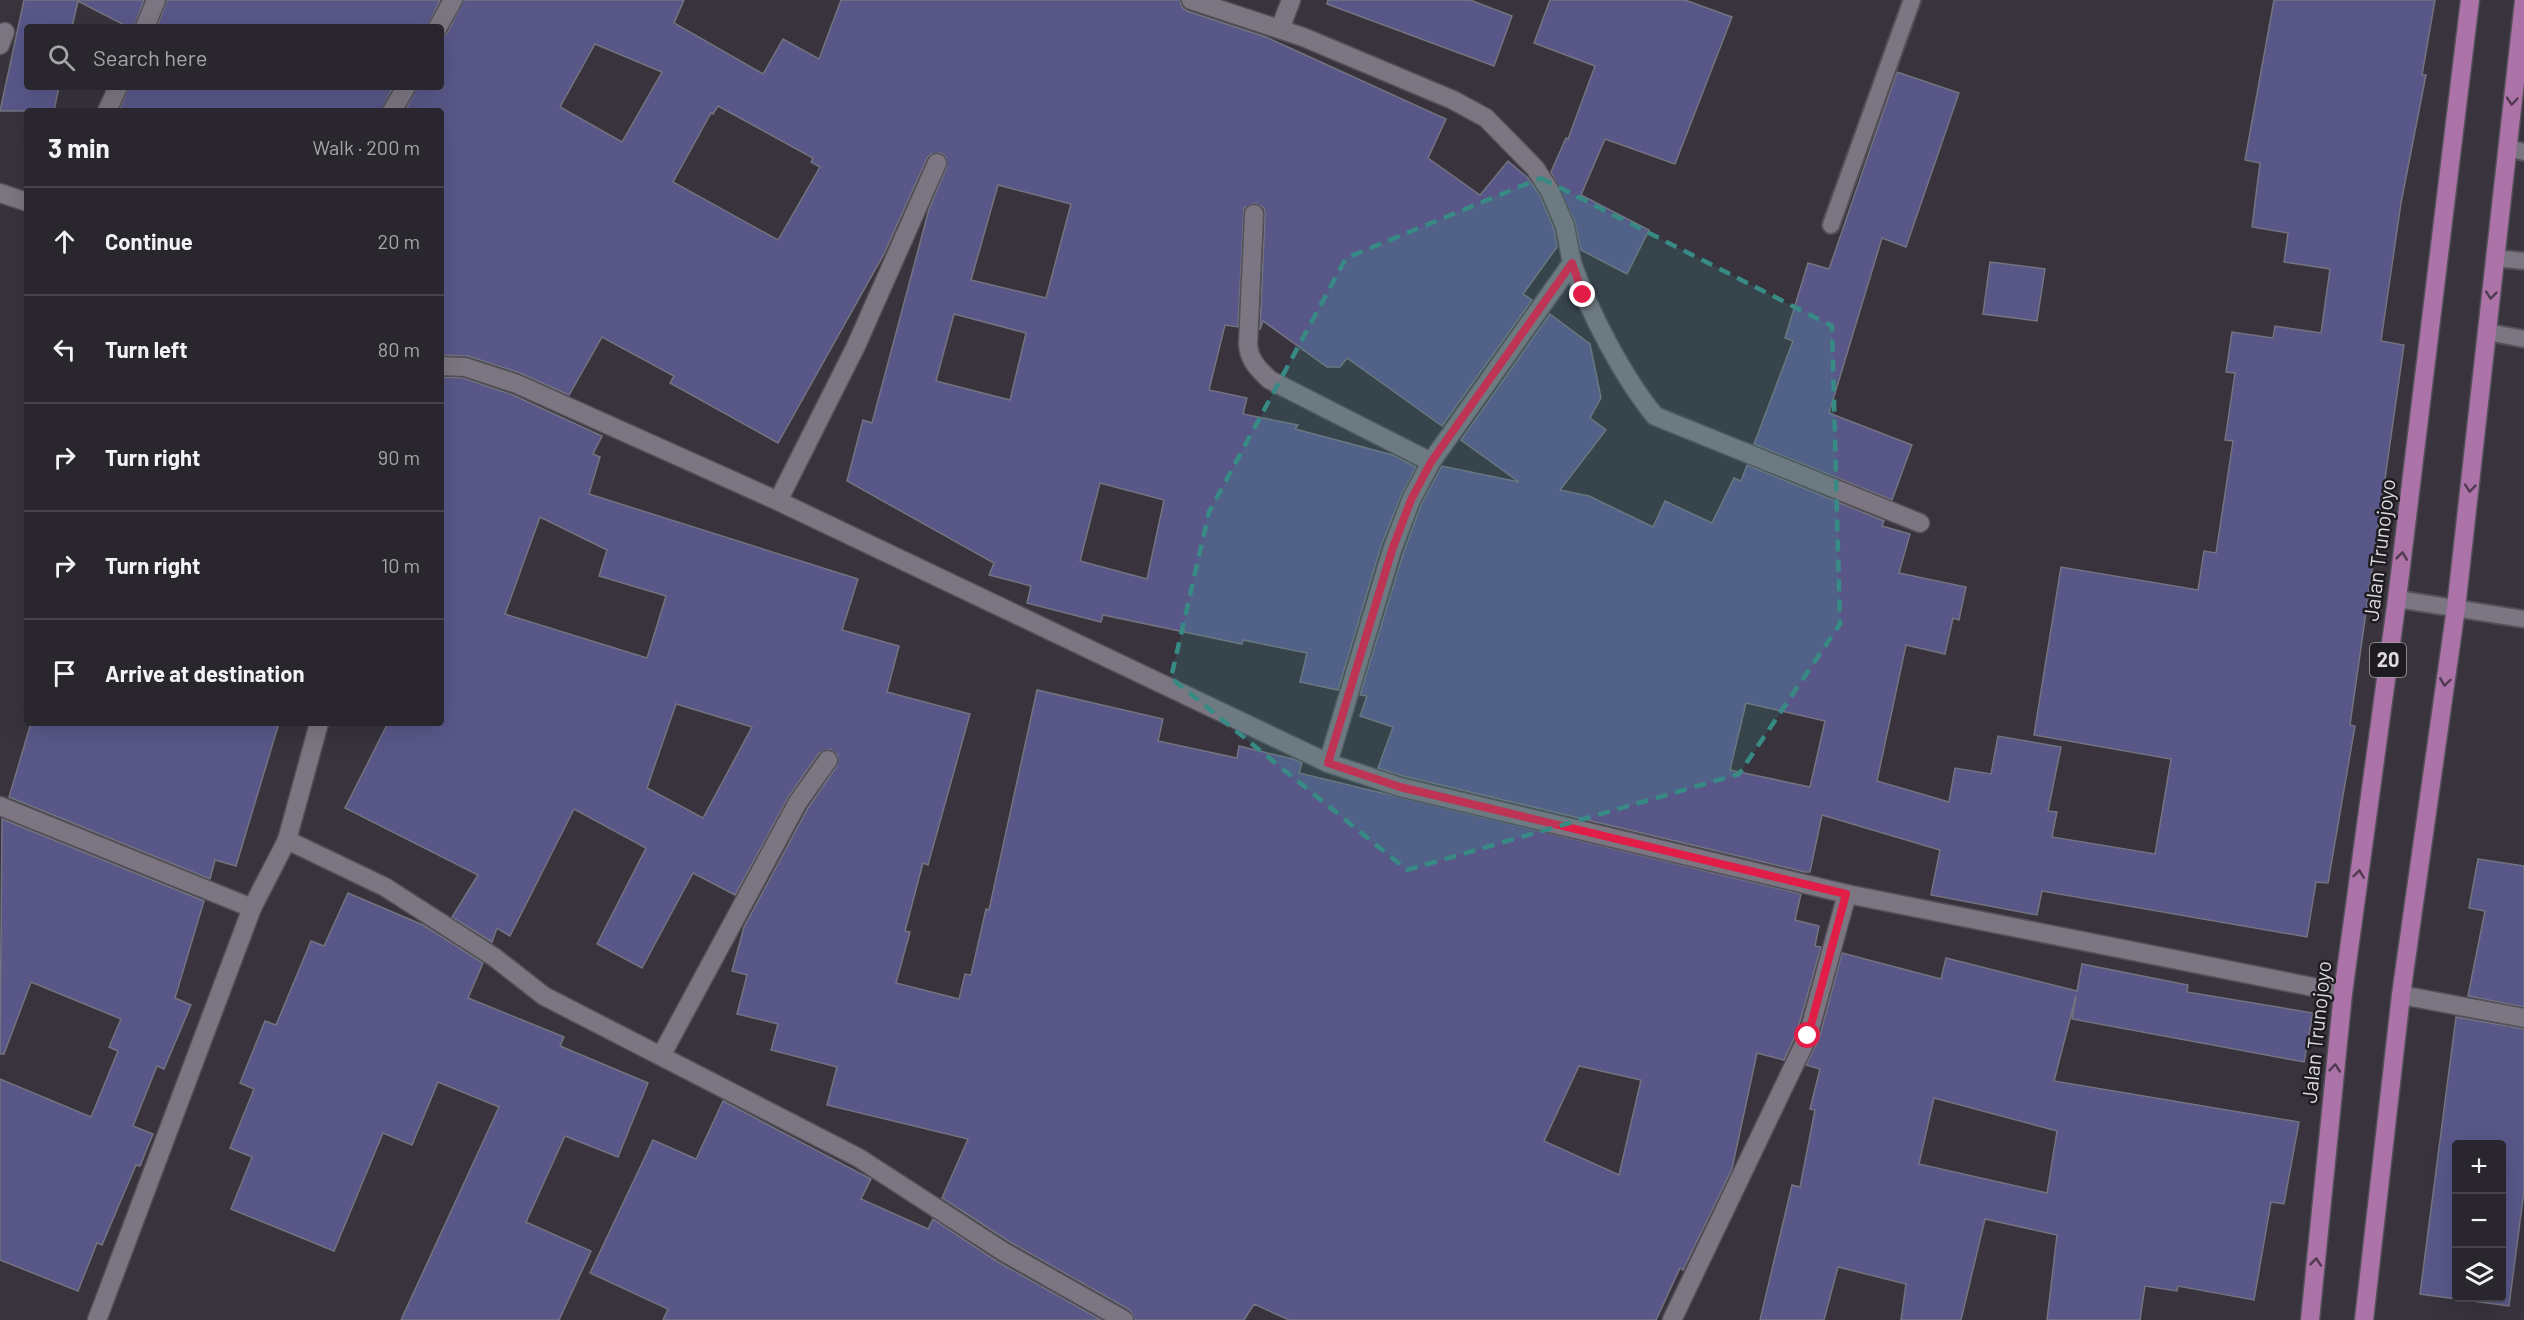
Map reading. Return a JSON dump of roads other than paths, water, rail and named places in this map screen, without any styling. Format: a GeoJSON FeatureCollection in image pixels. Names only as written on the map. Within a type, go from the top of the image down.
{"type":"FeatureCollection","features":[{"type":"Feature","properties":{"kind":"highway","name":"Jalan Trunojoyo"},"geometry":{"type":"LineString","coordinates":[[2310,1320],[2343,993],[2397,599],[2470,0]]}},
{"type":"Feature","properties":{"kind":"highway"},"geometry":{"type":"LineString","coordinates":[[2364,1320],[2401,994],[2456,608],[2495,258],[2516,150],[2524,1]]}},
{"type":"Feature","properties":{"kind":"street"},"geometry":{"type":"LineString","coordinates":[[146,24],[156,0]]}},
{"type":"Feature","properties":{"kind":"street"},"geometry":{"type":"LineString","coordinates":[[440,24],[453,0]]}},
{"type":"Feature","properties":{"kind":"street"},"geometry":{"type":"LineString","coordinates":[[1191,0],[1280,29],[1453,100],[1486,118],[1535,168],[1550,191],[1565,226],[1572,263],[1583,295],[1642,400],[1655,416],[1920,523]]}},
{"type":"Feature","properties":{"kind":"street"},"geometry":{"type":"LineString","coordinates":[[1280,29],[1291,0]]}},
{"type":"Feature","properties":{"kind":"street"},"geometry":{"type":"LineString","coordinates":[[108,108],[117,90]]}},
{"type":"Feature","properties":{"kind":"street"},"geometry":{"type":"LineString","coordinates":[[394,108],[403,90]]}},
{"type":"Feature","properties":{"kind":"street"},"geometry":{"type":"LineString","coordinates":[[778,501],[856,346],[937,163]]}},
{"type":"Feature","properties":{"kind":"street"},"geometry":{"type":"LineString","coordinates":[[0,193],[24,201]]}},
{"type":"Feature","properties":{"kind":"street"},"geometry":{"type":"LineString","coordinates":[[1254,214],[1248,355],[1254,364],[1270,380],[1431,462]]}},
{"type":"Feature","properties":{"kind":"street"},"geometry":{"type":"LineString","coordinates":[[1328,763],[1402,518],[1431,462],[1572,263]]}},
{"type":"Feature","properties":{"kind":"street"},"geometry":{"type":"LineString","coordinates":[[444,366],[465,367],[496,375],[778,501],[1328,763],[1400,787],[1846,894],[2343,993]]}},
{"type":"Feature","properties":{"kind":"street"},"geometry":{"type":"LineString","coordinates":[[97,1320],[252,908],[287,840],[318,726]]}},
{"type":"Feature","properties":{"kind":"street"},"geometry":{"type":"LineString","coordinates":[[661,1056],[798,802],[828,760]]}},
{"type":"Feature","properties":{"kind":"street"},"geometry":{"type":"LineString","coordinates":[[0,806],[252,908]]}},
{"type":"Feature","properties":{"kind":"street"},"geometry":{"type":"LineString","coordinates":[[287,840],[385,887],[494,957],[543,996],[859,1158],[1004,1252],[1124,1320]]}},
{"type":"Feature","properties":{"kind":"street"},"geometry":{"type":"LineString","coordinates":[[1672,1320],[1808,1036],[1846,894]]}},
{"type":"Feature","properties":{"kind":"street"},"geometry":{"type":"LineString","coordinates":[[2401,994],[2524,1018]]}},
{"type":"Feature","properties":{"kind":"lane"},"geometry":{"type":"LineString","coordinates":[[1831,225],[1912,0]]}},
{"type":"Feature","properties":{"kind":"lane"},"geometry":{"type":"LineString","coordinates":[[2495,258],[2524,261]]}},
{"type":"Feature","properties":{"kind":"lane"},"geometry":{"type":"LineString","coordinates":[[2487,332],[2524,339]]}},
{"type":"Feature","properties":{"kind":"lane"},"geometry":{"type":"LineString","coordinates":[[2397,599],[2524,619]]}}]}
